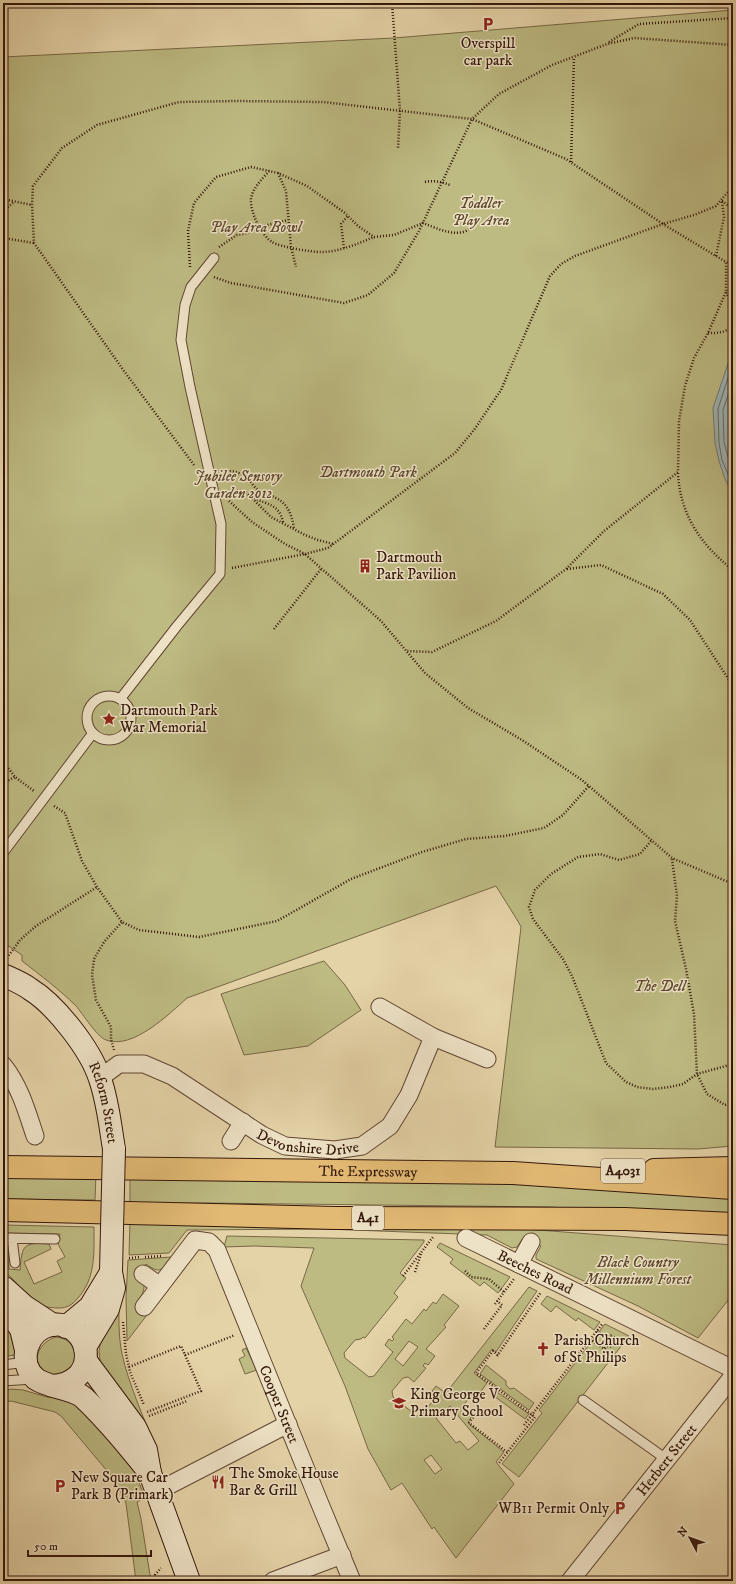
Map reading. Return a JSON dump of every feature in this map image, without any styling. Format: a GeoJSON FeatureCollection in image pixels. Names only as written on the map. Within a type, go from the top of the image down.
{"type":"FeatureCollection","features":[{"type":"Feature","properties":{"kind":"highway","name":"The Expressway"},"geometry":{"type":"LineString","coordinates":[[3,1167],[513,1173],[733,1188]]}},
{"type":"Feature","properties":{"kind":"highway","name":"A4031"},"geometry":{"type":"LineString","coordinates":[[513,1173],[733,1168]]}},
{"type":"Feature","properties":{"kind":"highway","name":"A41"},"geometry":{"type":"LineString","coordinates":[[3,1210],[336,1218],[625,1219],[733,1224]]}},
{"type":"Feature","properties":{"kind":"highway"},"geometry":{"type":"LineString","coordinates":[[625,1219],[733,1232]]}},
{"type":"Feature","properties":{"kind":"street","name":"Reform Street"},"geometry":{"type":"LineString","coordinates":[[4,968],[31,989],[61,1016],[85,1048],[100,1078],[108,1108],[114,1149],[111,1272],[114,1288],[108,1309],[86,1354],[83,1370],[77,1377],[62,1385],[35,1369],[30,1340],[37,1332],[45,1327],[60,1326],[90,1307],[111,1272]]}},
{"type":"Feature","properties":{"kind":"street"},"geometry":{"type":"LineString","coordinates":[[380,1007],[433,1037],[487,1059]]}},
{"type":"Feature","properties":{"kind":"street","name":"Devonshire Drive"},"geometry":{"type":"LineString","coordinates":[[118,1064],[144,1064],[172,1076],[262,1135],[285,1146],[335,1150],[362,1146],[390,1126],[409,1095],[433,1037]]}},
{"type":"Feature","properties":{"kind":"street"},"geometry":{"type":"LineString","coordinates":[[100,1078],[118,1064]]}},
{"type":"Feature","properties":{"kind":"street"},"geometry":{"type":"LineString","coordinates":[[3,1065],[12,1076],[23,1099],[35,1136]]}},
{"type":"Feature","properties":{"kind":"street","name":"Devonshire Drive"},"geometry":{"type":"LineString","coordinates":[[231,1141],[243,1122]]}},
{"type":"Feature","properties":{"kind":"street","name":"Beeches Road"},"geometry":{"type":"LineString","coordinates":[[466,1238],[517,1270],[733,1369]]}},
{"type":"Feature","properties":{"kind":"street","name":"Cooper Street"},"geometry":{"type":"LineString","coordinates":[[160,1286],[195,1240],[209,1242],[217,1250],[352,1581]]}},
{"type":"Feature","properties":{"kind":"street"},"geometry":{"type":"LineString","coordinates":[[517,1270],[531,1242]]}},
{"type":"Feature","properties":{"kind":"street"},"geometry":{"type":"LineString","coordinates":[[144,1274],[160,1286],[144,1307]]}},
{"type":"Feature","properties":{"kind":"street"},"geometry":{"type":"LineString","coordinates":[[3,1287],[24,1306],[78,1334],[86,1354],[135,1427],[146,1450],[154,1482],[189,1581]]}},
{"type":"Feature","properties":{"kind":"street"},"geometry":{"type":"LineString","coordinates":[[3,1304],[21,1329],[35,1369],[82,1396],[115,1429],[154,1482]]}},
{"type":"Feature","properties":{"kind":"street","name":"Herbert Street"},"geometry":{"type":"LineString","coordinates":[[570,1581],[733,1376]]}},
{"type":"Feature","properties":{"kind":"street"},"geometry":{"type":"LineString","coordinates":[[154,1482],[288,1424]]}},
{"type":"Feature","properties":{"kind":"street"},"geometry":{"type":"LineString","coordinates":[[273,1581],[299,1576],[342,1555]]}},
{"type":"Feature","properties":{"kind":"lane"},"geometry":{"type":"LineString","coordinates":[[121,698],[220,574],[221,524],[211,484],[181,340],[184,305],[191,287],[214,258]]}},
{"type":"Feature","properties":{"kind":"lane"},"geometry":{"type":"LineString","coordinates":[[108,696],[121,698],[130,710],[130,725],[126,731],[121,736],[107,740],[93,734],[87,722],[88,710],[96,700],[108,696]]}},
{"type":"Feature","properties":{"kind":"lane"},"geometry":{"type":"LineString","coordinates":[[3,853],[93,734]]}},
{"type":"Feature","properties":{"kind":"lane"},"geometry":{"type":"LineString","coordinates":[[15,1263],[8,1238],[55,1239]]}},
{"type":"Feature","properties":{"kind":"lane"},"geometry":{"type":"LineString","coordinates":[[3,1365],[35,1369]]}},
{"type":"Feature","properties":{"kind":"lane"},"geometry":{"type":"LineString","coordinates":[[3,1382],[35,1369]]}},
{"type":"Feature","properties":{"kind":"lane"},"geometry":{"type":"LineString","coordinates":[[584,1400],[666,1459]]}},
{"type":"Feature","properties":{"kind":"path"},"geometry":{"type":"LineString","coordinates":[[392,3],[400,110],[398,149]]}},
{"type":"Feature","properties":{"kind":"path"},"geometry":{"type":"LineString","coordinates":[[607,44],[639,24],[733,18]]}},
{"type":"Feature","properties":{"kind":"path"},"geometry":{"type":"LineString","coordinates":[[202,274],[231,283],[344,303],[368,295],[394,273],[423,223],[472,119],[499,94],[552,65],[607,44],[634,38],[733,45]]}},
{"type":"Feature","properties":{"kind":"path"},"geometry":{"type":"LineString","coordinates":[[571,162],[574,56]]}},
{"type":"Feature","properties":{"kind":"path"},"geometry":{"type":"LineString","coordinates":[[733,266],[662,224],[571,162],[472,119],[400,110],[322,102],[179,102],[97,126],[62,148],[33,186],[32,205],[34,243],[188,459],[211,484],[252,522],[286,544],[305,554],[381,621],[425,673],[468,708],[522,740],[582,780],[672,858],[733,884]]}},
{"type":"Feature","properties":{"kind":"path"},"geometry":{"type":"LineString","coordinates":[[191,287],[188,231],[194,203],[216,177],[251,166],[278,173],[307,186],[326,198],[358,226],[374,236]]}},
{"type":"Feature","properties":{"kind":"path"},"geometry":{"type":"LineString","coordinates":[[269,170],[258,184],[251,198],[254,216],[259,227],[272,242],[321,252],[344,248],[374,236],[394,236],[423,223],[449,232],[459,233],[467,231],[473,226]]}},
{"type":"Feature","properties":{"kind":"path"},"geometry":{"type":"LineString","coordinates":[[278,173],[286,191],[291,247],[296,267]]}},
{"type":"Feature","properties":{"kind":"path"},"geometry":{"type":"LineString","coordinates":[[425,182],[442,182],[450,185]]}},
{"type":"Feature","properties":{"kind":"path"},"geometry":{"type":"LineString","coordinates":[[220,574],[234,567],[305,554],[328,548],[455,453],[474,430],[501,390],[550,276],[561,264],[575,256],[716,206],[733,186]]}},
{"type":"Feature","properties":{"kind":"path"},"geometry":{"type":"LineString","coordinates":[[3,199],[32,205]]}},
{"type":"Feature","properties":{"kind":"path"},"geometry":{"type":"LineString","coordinates":[[722,200],[733,209]]}},
{"type":"Feature","properties":{"kind":"path"},"geometry":{"type":"LineString","coordinates":[[716,256],[724,217],[722,200]]}},
{"type":"Feature","properties":{"kind":"path"},"geometry":{"type":"LineString","coordinates":[[3,211],[14,202]]}},
{"type":"Feature","properties":{"kind":"path"},"geometry":{"type":"LineString","coordinates":[[344,248],[341,224],[348,216]]}},
{"type":"Feature","properties":{"kind":"path"},"geometry":{"type":"LineString","coordinates":[[229,240],[237,235],[247,233],[259,227],[288,220]]}},
{"type":"Feature","properties":{"kind":"path"},"geometry":{"type":"LineString","coordinates":[[3,238],[34,243]]}},
{"type":"Feature","properties":{"kind":"path"},"geometry":{"type":"LineString","coordinates":[[726,262],[726,292],[708,333],[694,358],[685,386],[679,421],[678,472],[679,490],[689,519],[705,544],[733,570]]}},
{"type":"Feature","properties":{"kind":"path"},"geometry":{"type":"LineString","coordinates":[[726,292],[733,306]]}},
{"type":"Feature","properties":{"kind":"path"},"geometry":{"type":"LineString","coordinates":[[708,333],[727,331],[733,325]]}},
{"type":"Feature","properties":{"kind":"path"},"geometry":{"type":"LineString","coordinates":[[211,484],[220,473],[228,470],[235,471],[249,480],[255,488],[262,493],[281,500],[288,508],[293,519],[294,530]]}},
{"type":"Feature","properties":{"kind":"path"},"geometry":{"type":"LineString","coordinates":[[406,651],[432,652],[496,621],[566,569],[604,531],[678,472]]}},
{"type":"Feature","properties":{"kind":"path"},"geometry":{"type":"LineString","coordinates":[[225,497],[231,492],[239,490],[247,493],[265,512],[294,530],[318,540],[333,544]]}},
{"type":"Feature","properties":{"kind":"path"},"geometry":{"type":"LineString","coordinates":[[253,498],[275,507],[281,513],[283,522]]}},
{"type":"Feature","properties":{"kind":"path"},"geometry":{"type":"LineString","coordinates":[[566,569],[601,565],[663,594],[690,620],[733,686]]}},
{"type":"Feature","properties":{"kind":"path"},"geometry":{"type":"LineString","coordinates":[[274,629],[322,569]]}},
{"type":"Feature","properties":{"kind":"path"},"geometry":{"type":"LineString","coordinates":[[3,761],[15,777],[65,813],[82,861],[97,887],[122,922],[139,930],[199,937],[277,921],[351,878],[422,852],[466,839],[505,836],[544,828],[563,815],[589,786]]}},
{"type":"Feature","properties":{"kind":"path"},"geometry":{"type":"LineString","coordinates":[[3,784],[15,777]]}},
{"type":"Feature","properties":{"kind":"path"},"geometry":{"type":"LineString","coordinates":[[651,841],[640,854],[619,860],[600,854],[578,857],[551,874],[535,890],[529,907],[533,920],[563,959],[578,989],[606,1063],[626,1082],[637,1087],[670,1088],[683,1084],[697,1074],[733,1064]]}},
{"type":"Feature","properties":{"kind":"path"},"geometry":{"type":"LineString","coordinates":[[672,858],[677,896],[675,921],[694,1014],[697,1074],[707,1094],[726,1106],[733,1103]]}},
{"type":"Feature","properties":{"kind":"path"},"geometry":{"type":"LineString","coordinates":[[4,968],[20,940],[36,926],[97,887]]}},
{"type":"Feature","properties":{"kind":"path"},"geometry":{"type":"LineString","coordinates":[[118,1064],[111,1040],[111,1027],[96,1000],[92,975],[94,959],[104,942],[122,922]]}},
{"type":"Feature","properties":{"kind":"path"},"geometry":{"type":"LineString","coordinates":[[403,1276],[433,1236]]}},
{"type":"Feature","properties":{"kind":"path"},"geometry":{"type":"LineString","coordinates":[[415,1272],[422,1251]]}},
{"type":"Feature","properties":{"kind":"path"},"geometry":{"type":"LineString","coordinates":[[484,1329],[502,1305],[496,1303],[517,1270]]}},
{"type":"Feature","properties":{"kind":"path"},"geometry":{"type":"LineString","coordinates":[[465,1271],[472,1277],[489,1278],[504,1292]]}},
{"type":"Feature","properties":{"kind":"path"},"geometry":{"type":"LineString","coordinates":[[499,1463],[535,1417],[476,1373],[493,1351],[498,1355],[543,1290]]}},
{"type":"Feature","properties":{"kind":"path"},"geometry":{"type":"LineString","coordinates":[[123,1319],[126,1354],[129,1367],[149,1416],[188,1401]]}},
{"type":"Feature","properties":{"kind":"path"},"geometry":{"type":"LineString","coordinates":[[524,1425],[604,1321]]}},
{"type":"Feature","properties":{"kind":"path"},"geometry":{"type":"LineString","coordinates":[[597,1331],[605,1337]]}},
{"type":"Feature","properties":{"kind":"path"},"geometry":{"type":"LineString","coordinates":[[185,1355],[237,1335]]}},
{"type":"Feature","properties":{"kind":"path"},"geometry":{"type":"LineString","coordinates":[[590,1339],[604,1349],[607,1346],[614,1345],[614,1337],[611,1335],[605,1337]]}},
{"type":"Feature","properties":{"kind":"path"},"geometry":{"type":"LineString","coordinates":[[605,1337],[604,1343],[607,1346]]}},
{"type":"Feature","properties":{"kind":"path"},"geometry":{"type":"LineString","coordinates":[[129,1367],[181,1346],[200,1391],[147,1412]]}},
{"type":"Feature","properties":{"kind":"path"},"geometry":{"type":"LineString","coordinates":[[475,1415],[470,1423],[508,1452]]}},
{"type":"Feature","properties":{"kind":"path"},"geometry":{"type":"LineString","coordinates":[[156,1581],[155,1575],[161,1568]]}},
{"type":"Feature","properties":{"kind":"green space","name":"Dartmouth Park"},"geometry":{"type":"Polygon","coordinates":[[[733,10],[733,1146],[698,1149],[495,1147],[521,927],[496,886],[187,998],[171,1013],[150,1029],[128,1040],[116,1042],[102,1038],[70,1000],[22,961],[22,955],[7,945],[3,947],[3,57],[394,38],[733,10]]]}},
{"type":"Feature","properties":{"kind":"green space"},"geometry":{"type":"Polygon","coordinates":[[[324,961],[345,985],[361,1010],[308,1046],[244,1055],[221,994],[324,961]]]}},
{"type":"Feature","properties":{"kind":"green space"},"geometry":{"type":"Polygon","coordinates":[[[96,1174],[95,1200],[3,1199],[3,1175],[96,1174]]]}},
{"type":"Feature","properties":{"kind":"green space"},"geometry":{"type":"Polygon","coordinates":[[[130,1177],[458,1181],[598,1187],[733,1198],[733,1216],[549,1207],[130,1203],[130,1177]]]}},
{"type":"Feature","properties":{"kind":"green space","name":"Black Country Millennium Forest"},"geometry":{"type":"Polygon","coordinates":[[[130,1221],[486,1226],[733,1245],[733,1294],[698,1338],[638,1306],[536,1259],[536,1255],[541,1246],[526,1238],[523,1238],[517,1247],[512,1248],[487,1235],[325,1229],[187,1230],[169,1253],[129,1255],[130,1221]]]}},
{"type":"Feature","properties":{"kind":"green space"},"geometry":{"type":"Polygon","coordinates":[[[3,1225],[94,1227],[94,1256],[91,1274],[88,1283],[73,1303],[62,1308],[41,1305],[31,1299],[3,1270],[3,1246],[9,1254],[9,1269],[20,1270],[23,1250],[26,1247],[34,1244],[49,1244],[51,1249],[24,1262],[34,1284],[62,1272],[57,1261],[65,1257],[58,1244],[60,1234],[3,1233],[3,1225]]]}},
{"type":"Feature","properties":{"kind":"green space"},"geometry":{"type":"Polygon","coordinates":[[[227,1236],[424,1240],[400,1273],[406,1278],[394,1293],[398,1297],[365,1338],[363,1337],[355,1340],[344,1353],[345,1358],[369,1377],[374,1376],[393,1352],[385,1345],[389,1339],[392,1341],[394,1339],[392,1337],[406,1319],[412,1324],[424,1309],[426,1311],[433,1302],[436,1304],[443,1294],[459,1306],[444,1325],[446,1327],[426,1349],[435,1356],[428,1365],[425,1363],[423,1366],[426,1368],[414,1382],[408,1377],[403,1378],[392,1391],[393,1397],[417,1416],[422,1414],[433,1401],[432,1396],[434,1393],[432,1391],[436,1386],[446,1393],[529,1287],[537,1291],[496,1352],[492,1349],[474,1373],[487,1383],[474,1401],[469,1398],[463,1406],[473,1414],[468,1423],[504,1452],[496,1462],[514,1484],[456,1558],[434,1527],[432,1529],[402,1483],[391,1490],[368,1449],[345,1386],[301,1286],[314,1248],[254,1246],[224,1247],[227,1236]],[[409,1341],[395,1359],[403,1366],[418,1347],[409,1341]],[[450,1406],[436,1418],[456,1443],[460,1441],[468,1450],[479,1441],[450,1406]],[[431,1455],[424,1460],[435,1474],[442,1469],[431,1455]]]}},
{"type":"Feature","properties":{"kind":"green space"},"geometry":{"type":"Polygon","coordinates":[[[440,1243],[510,1277],[498,1293],[484,1282],[480,1286],[450,1263],[453,1259],[437,1247],[440,1243]]]}},
{"type":"Feature","properties":{"kind":"green space"},"geometry":{"type":"Polygon","coordinates":[[[171,1257],[161,1270],[155,1269],[146,1264],[137,1276],[144,1282],[144,1289],[135,1306],[147,1315],[127,1341],[126,1297],[128,1260],[171,1257]]]}},
{"type":"Feature","properties":{"kind":"green space"},"geometry":{"type":"Polygon","coordinates":[[[119,1295],[119,1332],[122,1354],[132,1389],[154,1445],[101,1367],[99,1352],[100,1345],[119,1295]]]}},
{"type":"Feature","properties":{"kind":"green space"},"geometry":{"type":"Polygon","coordinates":[[[547,1296],[600,1322],[594,1330],[578,1318],[576,1321],[556,1306],[551,1312],[541,1304],[547,1296]]]}},
{"type":"Feature","properties":{"kind":"green space"},"geometry":{"type":"Polygon","coordinates":[[[3,1318],[19,1342],[14,1355],[3,1357],[3,1318]]]}},
{"type":"Feature","properties":{"kind":"green space"},"geometry":{"type":"Polygon","coordinates":[[[605,1324],[629,1336],[519,1477],[502,1464],[542,1413],[539,1410],[605,1324]]]}},
{"type":"Feature","properties":{"kind":"green space"},"geometry":{"type":"Polygon","coordinates":[[[56,1337],[63,1338],[73,1346],[76,1352],[72,1370],[55,1377],[44,1372],[37,1362],[37,1357],[46,1342],[56,1337]]]}},
{"type":"Feature","properties":{"kind":"green space"},"geometry":{"type":"Polygon","coordinates":[[[246,1348],[257,1370],[245,1374],[239,1359],[245,1356],[242,1350],[246,1348]]]}},
{"type":"Feature","properties":{"kind":"green space"},"geometry":{"type":"Polygon","coordinates":[[[486,1365],[506,1381],[506,1385],[510,1389],[514,1388],[534,1403],[529,1410],[480,1374],[486,1365]]]}},
{"type":"Feature","properties":{"kind":"green space"},"geometry":{"type":"Polygon","coordinates":[[[11,1389],[23,1390],[47,1397],[67,1399],[78,1402],[120,1447],[135,1472],[145,1498],[137,1502],[151,1581],[136,1581],[126,1503],[113,1478],[61,1416],[55,1412],[11,1401],[3,1402],[3,1391],[11,1389]]]}},
{"type":"Feature","properties":{"kind":"green space"},"geometry":{"type":"Polygon","coordinates":[[[497,1392],[529,1414],[525,1419],[494,1396],[497,1392]]]}},
{"type":"Feature","properties":{"kind":"water"},"geometry":{"type":"Polygon","coordinates":[[[733,349],[733,390],[731,400],[733,402],[733,495],[725,479],[719,461],[715,443],[713,408],[733,349]]]}},
{"type":"Feature","properties":{"kind":"place","name":"Overspill car park"},"geometry":{"type":"Point","coordinates":[488,24]}},
{"type":"Feature","properties":{"kind":"place","name":"Dartmouth Park Pavilion"},"geometry":{"type":"Point","coordinates":[365,566]}},
{"type":"Feature","properties":{"kind":"place","name":"Dartmouth Park War Memorial"},"geometry":{"type":"Point","coordinates":[109,719]}},
{"type":"Feature","properties":{"kind":"place","name":"Parish Church of St Philips"},"geometry":{"type":"Point","coordinates":[543,1349]}},
{"type":"Feature","properties":{"kind":"place","name":"King George V Primary School"},"geometry":{"type":"Point","coordinates":[399,1403]}},
{"type":"Feature","properties":{"kind":"place","name":"The Smoke House Bar & Grill"},"geometry":{"type":"Point","coordinates":[218,1482]}},
{"type":"Feature","properties":{"kind":"place","name":"New Square Car Park B (Primark)"},"geometry":{"type":"Point","coordinates":[60,1486]}},
{"type":"Feature","properties":{"kind":"place","name":"WB11 Permit Only"},"geometry":{"type":"Point","coordinates":[620,1508]}},
{"type":"Feature","properties":{"kind":"park label","name":"Toddler Play Area"},"geometry":{"type":"Point","coordinates":[481,212]}},
{"type":"Feature","properties":{"kind":"park label","name":"Play Area Bowl"},"geometry":{"type":"Point","coordinates":[256,227]}},
{"type":"Feature","properties":{"kind":"park label","name":"Jubilee Sensory Garden 2012"},"geometry":{"type":"Point","coordinates":[238,484]}},
{"type":"Feature","properties":{"kind":"park label","name":"The Dell"},"geometry":{"type":"Point","coordinates":[660,986]}}]}
